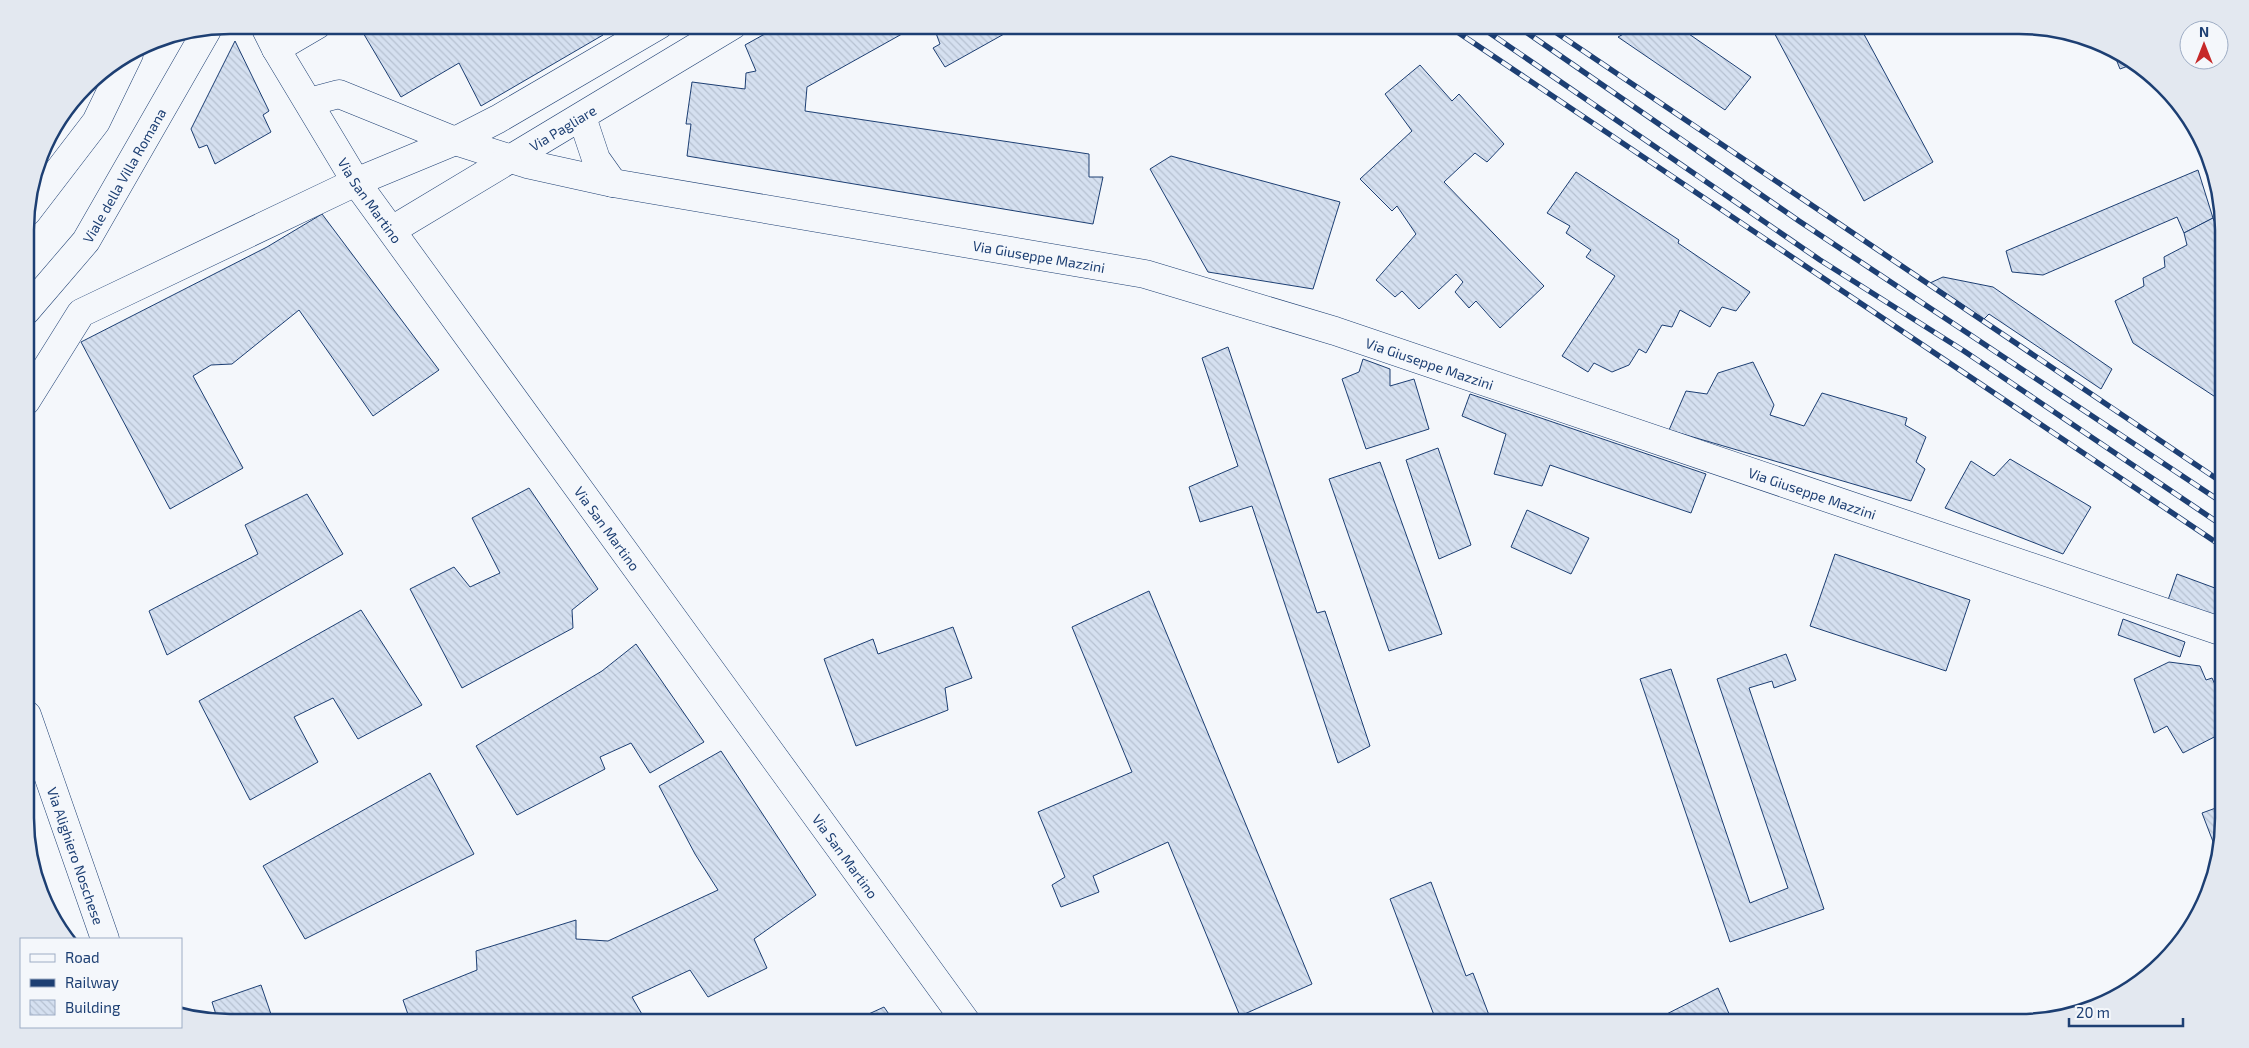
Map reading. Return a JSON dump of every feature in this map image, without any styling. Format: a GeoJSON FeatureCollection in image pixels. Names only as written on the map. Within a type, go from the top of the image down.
{"type":"FeatureCollection","features":[{"type":"Feature","properties":{"kind":"street","name":"Via San Martino"},"geometry":{"type":"LineString","coordinates":[[268,34],[356,182],[960,1014]]}},
{"type":"Feature","properties":{"kind":"street"},"geometry":{"type":"LineString","coordinates":[[276,49],[302,34]]}},
{"type":"Feature","properties":{"kind":"street"},"geometry":{"type":"LineString","coordinates":[[34,388],[81,313],[356,182],[455,141],[498,119],[644,34]]}},
{"type":"Feature","properties":{"kind":"street","name":"Via Pagliare"},"geometry":{"type":"LineString","coordinates":[[392,230],[719,34]]}},
{"type":"Feature","properties":{"kind":"street","name":"Viale della Villa Romana"},"geometry":{"type":"LineString","coordinates":[[34,302],[86,242],[204,35]]}},
{"type":"Feature","properties":{"kind":"street"},"geometry":{"type":"LineString","coordinates":[[36,199],[96,122],[123,65]]}},
{"type":"Feature","properties":{"kind":"street","name":"Via Giuseppe Mazzini"},"geometry":{"type":"LineString","coordinates":[[309,102],[339,94],[455,141],[511,160],[613,183],[1145,274],[1335,332],[2215,629]]}},
{"type":"Feature","properties":{"kind":"street"},"geometry":{"type":"LineString","coordinates":[[582,117],[596,159],[613,183]]}},
{"type":"Feature","properties":{"kind":"street","name":"Via Alighiero Noschese"},"geometry":{"type":"LineString","coordinates":[[34,738],[105,938]]}},
{"type":"Feature","properties":{"kind":"building"},"geometry":{"type":"Polygon","coordinates":[[[364,34],[603,35],[481,106],[459,63],[401,97],[364,34]]]}},
{"type":"Feature","properties":{"kind":"building"},"geometry":{"type":"Polygon","coordinates":[[[765,34],[902,34],[807,87],[805,111],[1089,154],[1089,177],[1103,177],[1093,224],[687,156],[691,124],[686,124],[692,82],[745,89],[746,73],[756,71],[745,45],[765,34]]]}},
{"type":"Feature","properties":{"kind":"building"},"geometry":{"type":"Polygon","coordinates":[[[936,34],[1004,34],[945,67],[933,48],[940,44],[936,34]]]}},
{"type":"Feature","properties":{"kind":"building"},"geometry":{"type":"Polygon","coordinates":[[[1624,34],[1689,34],[1751,77],[1725,110],[1618,37],[1624,34]]]}},
{"type":"Feature","properties":{"kind":"building"},"geometry":{"type":"Polygon","coordinates":[[[1775,34],[1864,34],[1933,162],[1864,201],[1775,34]]]}},
{"type":"Feature","properties":{"kind":"building"},"geometry":{"type":"Polygon","coordinates":[[[235,41],[269,111],[263,115],[271,132],[215,164],[207,145],[199,148],[191,129],[235,41]]]}},
{"type":"Feature","properties":{"kind":"building"},"geometry":{"type":"Polygon","coordinates":[[[2116,60],[2127,66],[2120,69],[2116,60]]]}},
{"type":"Feature","properties":{"kind":"building"},"geometry":{"type":"Polygon","coordinates":[[[1420,65],[1452,101],[1459,94],[1504,144],[1487,162],[1475,153],[1444,182],[1544,286],[1500,328],[1476,301],[1469,308],[1455,292],[1463,282],[1456,274],[1419,309],[1402,291],[1395,297],[1376,280],[1416,234],[1397,206],[1392,211],[1360,179],[1412,131],[1385,94],[1420,65]]]}},
{"type":"Feature","properties":{"kind":"building"},"geometry":{"type":"Polygon","coordinates":[[[1171,156],[1340,202],[1313,289],[1208,272],[1150,169],[1171,156]]]}},
{"type":"Feature","properties":{"kind":"building"},"geometry":{"type":"Polygon","coordinates":[[[2198,170],[2213,218],[2184,233],[2177,217],[2043,275],[2012,272],[2006,251],[2198,170]]]}},
{"type":"Feature","properties":{"kind":"building"},"geometry":{"type":"Polygon","coordinates":[[[1576,172],[1679,240],[1678,243],[1750,292],[1736,311],[1722,307],[1710,327],[1680,310],[1672,327],[1662,325],[1646,353],[1639,349],[1629,365],[1612,372],[1594,363],[1588,372],[1562,356],[1615,276],[1586,257],[1591,250],[1566,233],[1570,226],[1547,213],[1576,172]]]}},
{"type":"Feature","properties":{"kind":"building"},"geometry":{"type":"Polygon","coordinates":[[[322,214],[439,370],[373,416],[299,310],[232,364],[211,365],[193,376],[243,468],[170,509],[81,342],[267,247],[322,214]]]}},
{"type":"Feature","properties":{"kind":"building"},"geometry":{"type":"Polygon","coordinates":[[[2213,218],[2215,223],[2215,397],[2133,343],[2115,301],[2144,286],[2143,278],[2165,267],[2164,257],[2187,245],[2184,233],[2213,218]]]}},
{"type":"Feature","properties":{"kind":"building"},"geometry":{"type":"Polygon","coordinates":[[[1943,277],[1993,287],[2112,369],[2101,389],[1989,314],[1984,319],[1930,283],[1943,277]]]}},
{"type":"Feature","properties":{"kind":"building"},"geometry":{"type":"Polygon","coordinates":[[[1228,347],[1317,613],[1325,611],[1370,746],[1338,763],[1252,506],[1200,522],[1189,487],[1238,466],[1202,358],[1228,347]]]}},
{"type":"Feature","properties":{"kind":"building"},"geometry":{"type":"Polygon","coordinates":[[[1363,359],[1390,369],[1390,386],[1414,379],[1429,429],[1366,449],[1342,379],[1359,372],[1363,359]]]}},
{"type":"Feature","properties":{"kind":"building"},"geometry":{"type":"Polygon","coordinates":[[[1753,362],[1774,405],[1770,415],[1804,426],[1822,393],[1907,418],[1905,425],[1926,437],[1916,462],[1925,469],[1911,501],[1669,430],[1686,391],[1707,394],[1718,373],[1753,362]]]}},
{"type":"Feature","properties":{"kind":"building"},"geometry":{"type":"Polygon","coordinates":[[[1470,394],[1706,474],[1691,513],[1550,465],[1542,486],[1494,474],[1506,434],[1462,416],[1470,394]]]}},
{"type":"Feature","properties":{"kind":"building"},"geometry":{"type":"Polygon","coordinates":[[[1438,448],[1471,545],[1439,559],[1406,460],[1438,448]]]}},
{"type":"Feature","properties":{"kind":"building"},"geometry":{"type":"Polygon","coordinates":[[[2010,459],[2091,507],[2063,554],[1945,508],[1971,461],[1994,476],[2010,459]]]}},
{"type":"Feature","properties":{"kind":"building"},"geometry":{"type":"Polygon","coordinates":[[[1380,462],[1442,634],[1389,651],[1329,479],[1380,462]]]}},
{"type":"Feature","properties":{"kind":"building"},"geometry":{"type":"Polygon","coordinates":[[[529,488],[598,589],[572,610],[573,628],[462,688],[410,589],[454,567],[470,587],[500,573],[472,518],[529,488]]]}},
{"type":"Feature","properties":{"kind":"building"},"geometry":{"type":"Polygon","coordinates":[[[307,494],[343,554],[167,655],[149,611],[258,554],[245,525],[307,494]]]}},
{"type":"Feature","properties":{"kind":"building"},"geometry":{"type":"Polygon","coordinates":[[[1527,510],[1589,538],[1571,574],[1511,547],[1527,510]]]}},
{"type":"Feature","properties":{"kind":"building"},"geometry":{"type":"Polygon","coordinates":[[[1835,554],[1970,600],[1946,671],[1810,626],[1835,554]]]}},
{"type":"Feature","properties":{"kind":"building"},"geometry":{"type":"Polygon","coordinates":[[[2177,574],[2215,588],[2215,617],[2168,600],[2177,574]]]}},
{"type":"Feature","properties":{"kind":"building"},"geometry":{"type":"Polygon","coordinates":[[[1149,591],[1312,984],[1244,1014],[1239,1014],[1168,842],[1093,876],[1099,892],[1061,907],[1052,885],[1065,877],[1038,812],[1132,772],[1072,627],[1149,591]]]}},
{"type":"Feature","properties":{"kind":"building"},"geometry":{"type":"Polygon","coordinates":[[[361,610],[422,705],[358,739],[333,698],[294,717],[318,762],[250,800],[199,701],[361,610]]]}},
{"type":"Feature","properties":{"kind":"building"},"geometry":{"type":"Polygon","coordinates":[[[2123,619],[2185,642],[2180,657],[2118,635],[2123,619]]]}},
{"type":"Feature","properties":{"kind":"building"},"geometry":{"type":"Polygon","coordinates":[[[953,627],[972,678],[945,688],[948,710],[856,746],[824,659],[873,639],[878,654],[953,627]]]}},
{"type":"Feature","properties":{"kind":"building"},"geometry":{"type":"Polygon","coordinates":[[[636,644],[704,742],[650,773],[631,743],[600,757],[605,769],[517,815],[476,746],[602,671],[636,644]]]}},
{"type":"Feature","properties":{"kind":"building"},"geometry":{"type":"Polygon","coordinates":[[[1786,654],[1796,680],[1774,688],[1772,681],[1749,688],[1824,909],[1730,942],[1640,679],[1671,669],[1750,903],[1788,888],[1717,679],[1786,654]]]}},
{"type":"Feature","properties":{"kind":"building"},"geometry":{"type":"Polygon","coordinates":[[[2169,662],[2200,666],[2206,680],[2212,678],[2215,684],[2215,737],[2183,753],[2167,726],[2154,733],[2134,679],[2169,662]]]}},
{"type":"Feature","properties":{"kind":"building"},"geometry":{"type":"Polygon","coordinates":[[[721,751],[816,895],[754,939],[767,968],[708,997],[690,970],[632,997],[642,1014],[408,1014],[403,1000],[477,970],[476,951],[576,920],[576,939],[608,941],[718,890],[695,854],[659,786],[721,751]]]}},
{"type":"Feature","properties":{"kind":"building"},"geometry":{"type":"Polygon","coordinates":[[[430,773],[474,854],[305,939],[263,866],[430,773]]]}},
{"type":"Feature","properties":{"kind":"building"},"geometry":{"type":"Polygon","coordinates":[[[2215,808],[2214,844],[2202,813],[2215,808]]]}},
{"type":"Feature","properties":{"kind":"building"},"geometry":{"type":"Polygon","coordinates":[[[1431,882],[1466,976],[1473,973],[1489,1014],[1434,1014],[1390,899],[1431,882]]]}},
{"type":"Feature","properties":{"kind":"building"},"geometry":{"type":"Polygon","coordinates":[[[261,985],[271,1014],[216,1014],[212,1002],[261,985]]]}},
{"type":"Feature","properties":{"kind":"building"},"geometry":{"type":"Polygon","coordinates":[[[1718,988],[1729,1014],[1667,1014],[1718,988]]]}},
{"type":"Feature","properties":{"kind":"building"},"geometry":{"type":"Polygon","coordinates":[[[884,1007],[889,1014],[869,1014],[884,1007]]]}},
{"type":"Feature","properties":{"kind":"railway"},"geometry":{"type":"LineString","coordinates":[[1460,34],[2215,542]]}},
{"type":"Feature","properties":{"kind":"railway"},"geometry":{"type":"LineString","coordinates":[[1491,34],[1820,260],[1964,351],[2215,521]]}},
{"type":"Feature","properties":{"kind":"railway"},"geometry":{"type":"LineString","coordinates":[[1529,34],[1799,221],[2215,498]]}},
{"type":"Feature","properties":{"kind":"railway"},"geometry":{"type":"LineString","coordinates":[[1558,34],[2215,478]]}}]}
